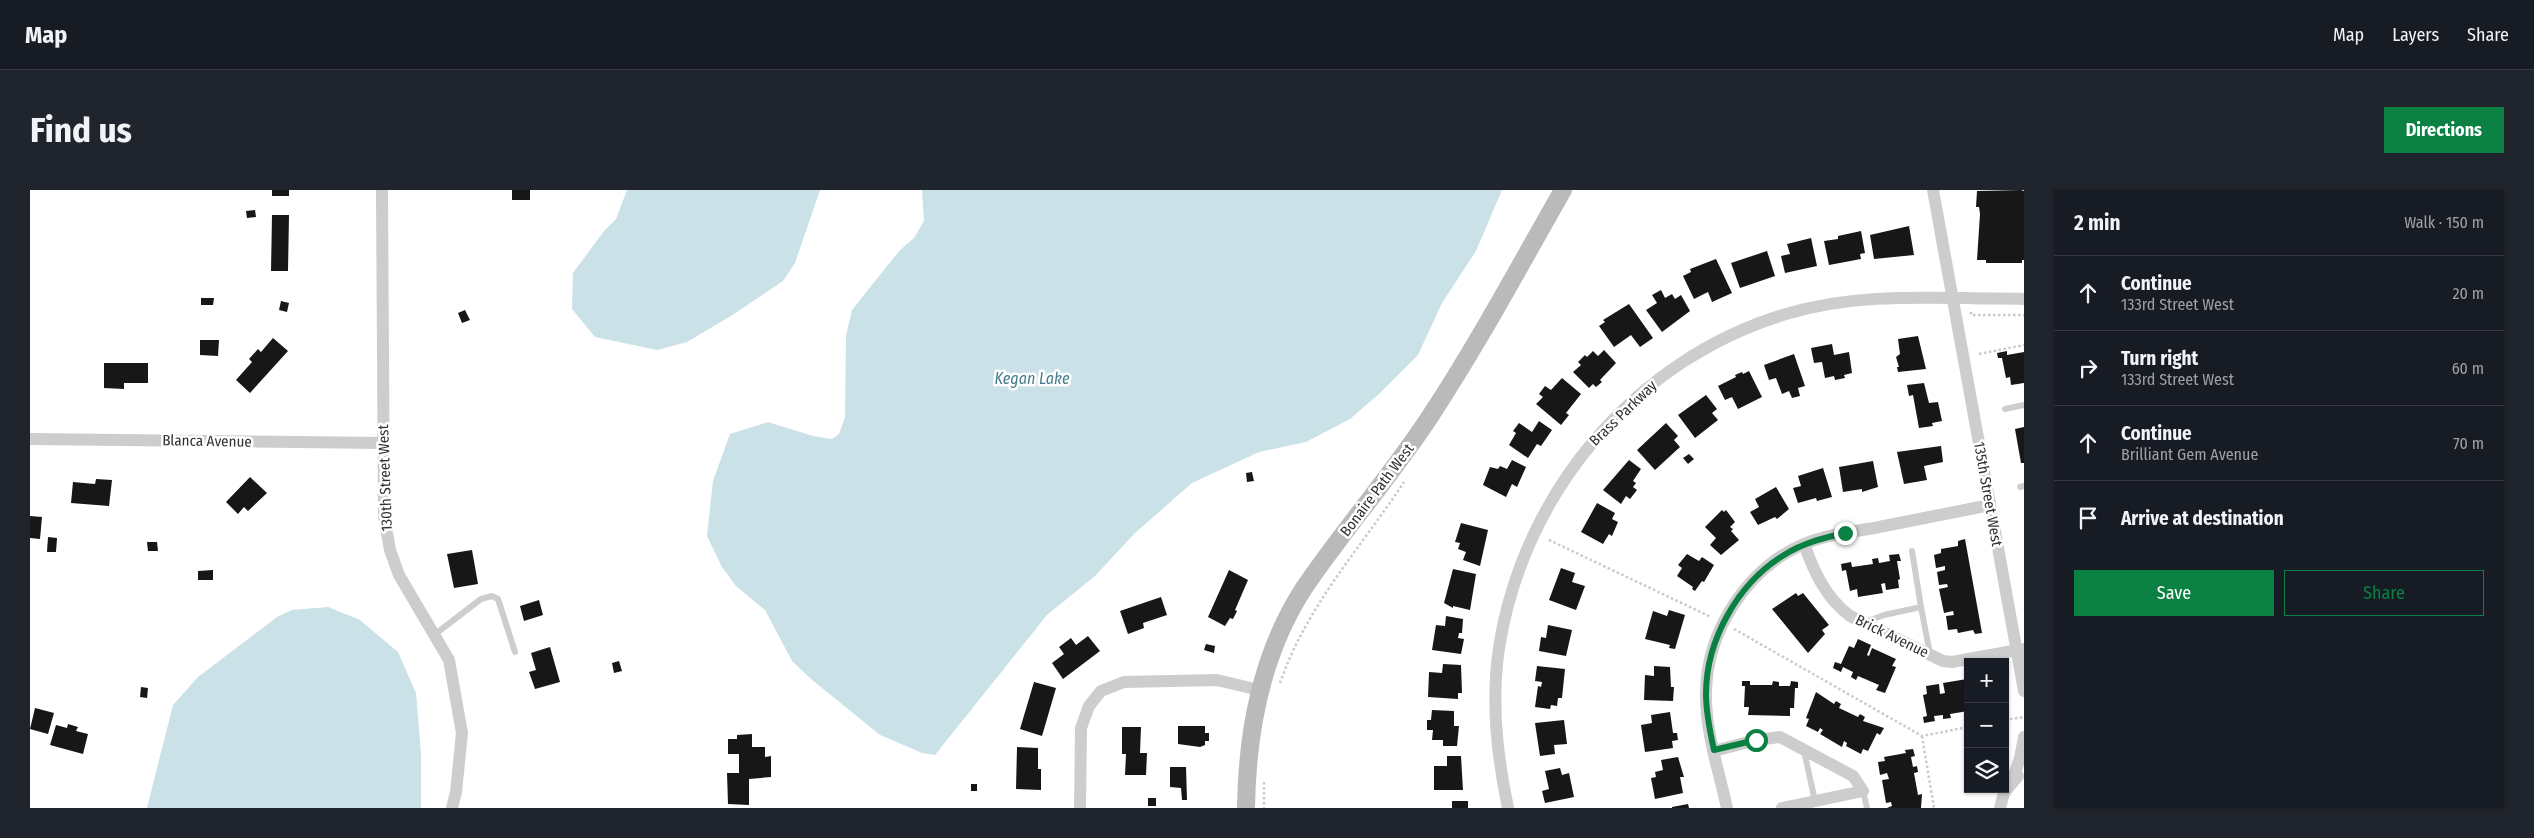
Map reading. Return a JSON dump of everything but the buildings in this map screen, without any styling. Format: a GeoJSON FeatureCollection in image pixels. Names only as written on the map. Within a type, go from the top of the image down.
{"type":"FeatureCollection","features":[{"type":"Feature","properties":{"kind":"street","name":"130th Street West"},"geometry":{"type":"LineString","coordinates":[[382,190],[384,516],[390,550],[399,575],[449,660],[462,732],[456,792],[452,808]]}},
{"type":"Feature","properties":{"kind":"street","name":"Bonaire Path West"},"geometry":{"type":"LineString","coordinates":[[1246,808],[1249,742],[1259,690],[1286,621],[1303,589],[1398,464],[1432,414],[1563,190]]}},
{"type":"Feature","properties":{"kind":"street","name":"135th Street West"},"geometry":{"type":"LineString","coordinates":[[1933,190],[1990,505],[2021,650],[2024,691]]}},
{"type":"Feature","properties":{"kind":"street","name":"Brass Parkway"},"geometry":{"type":"LineString","coordinates":[[1508,808],[1497,748],[1496,712],[1499,650],[1503,625],[1518,571],[1534,534],[1558,488],[1592,441],[1631,402],[1671,370],[1715,343],[1760,323],[1799,310],[1840,302],[1890,297],[2024,299]]}},
{"type":"Feature","properties":{"kind":"street","name":"Blanca Avenue"},"geometry":{"type":"LineString","coordinates":[[30,439],[383,443]]}},
{"type":"Feature","properties":{"kind":"street"},"geometry":{"type":"LineString","coordinates":[[1727,808],[1707,711],[1707,677],[1713,650],[1724,623],[1738,600],[1760,574],[1784,555],[1804,544],[1845,533],[1990,505]]}},
{"type":"Feature","properties":{"kind":"street","name":"Brick Avenue"},"geometry":{"type":"LineString","coordinates":[[1804,544],[1830,598],[1850,616],[1930,655],[1952,662],[2021,650]]}},
{"type":"Feature","properties":{"kind":"street"},"geometry":{"type":"LineString","coordinates":[[1080,808],[1081,728],[1089,706],[1101,691],[1124,682],[1217,680],[1259,690]]}},
{"type":"Feature","properties":{"kind":"street"},"geometry":{"type":"LineString","coordinates":[[1714,750],[1756,740],[1780,737],[1853,776],[1863,791],[1782,808]]}},
{"type":"Feature","properties":{"kind":"street"},"geometry":{"type":"LineString","coordinates":[[1999,808],[2012,781],[2020,758],[2024,737]]}},
{"type":"Feature","properties":{"kind":"street"},"geometry":{"type":"LineString","coordinates":[[2012,781],[2024,771]]}},
{"type":"Feature","properties":{"kind":"lane"},"geometry":{"type":"LineString","coordinates":[[2005,409],[2024,406]]}},
{"type":"Feature","properties":{"kind":"lane"},"geometry":{"type":"LineString","coordinates":[[1912,551],[1930,655]]}},
{"type":"Feature","properties":{"kind":"lane"},"geometry":{"type":"LineString","coordinates":[[434,635],[481,599],[492,596],[498,599],[515,652]]}},
{"type":"Feature","properties":{"kind":"lane"},"geometry":{"type":"LineString","coordinates":[[1865,622],[1884,615],[1921,607]]}},
{"type":"Feature","properties":{"kind":"lane"},"geometry":{"type":"LineString","coordinates":[[1804,750],[1815,801]]}},
{"type":"Feature","properties":{"kind":"lane"},"geometry":{"type":"LineString","coordinates":[[1863,791],[1867,808]]}},
{"type":"Feature","properties":{"kind":"path"},"geometry":{"type":"LineString","coordinates":[[1969,298],[1971,315],[2024,315]]}},
{"type":"Feature","properties":{"kind":"path"},"geometry":{"type":"LineString","coordinates":[[1978,354],[2024,345]]}},
{"type":"Feature","properties":{"kind":"path"},"geometry":{"type":"LineString","coordinates":[[1279,687],[1286,665],[1315,607],[1407,478]]}},
{"type":"Feature","properties":{"kind":"path"},"geometry":{"type":"LineString","coordinates":[[1549,540],[1724,623],[1922,736],[1964,728]]}},
{"type":"Feature","properties":{"kind":"path"},"geometry":{"type":"LineString","coordinates":[[2009,720],[2024,718]]}},
{"type":"Feature","properties":{"kind":"path"},"geometry":{"type":"LineString","coordinates":[[1922,736],[1934,808]]}},
{"type":"Feature","properties":{"kind":"path"},"geometry":{"type":"LineString","coordinates":[[1264,773],[1264,808]]}},
{"type":"Feature","properties":{"kind":"water"},"geometry":{"type":"Polygon","coordinates":[[[627,190],[820,190],[795,263],[783,281],[734,314],[687,342],[657,350],[595,337],[572,309],[573,273],[604,231],[616,219],[627,190]]]}},
{"type":"Feature","properties":{"kind":"water","name":"Kegan Lake"},"geometry":{"type":"Polygon","coordinates":[[[922,190],[1502,190],[1476,251],[1442,303],[1418,355],[1379,394],[1350,419],[1306,442],[1259,452],[1192,483],[1135,533],[1095,576],[1047,615],[935,755],[922,753],[880,735],[811,679],[792,661],[765,610],[736,586],[722,567],[707,536],[713,481],[730,434],[768,422],[813,436],[832,439],[839,434],[845,417],[846,336],[852,310],[899,251],[914,238],[924,221],[922,190]]]}},
{"type":"Feature","properties":{"kind":"water"},"geometry":{"type":"Polygon","coordinates":[[[328,607],[360,620],[398,652],[416,693],[421,754],[421,808],[147,808],[173,705],[198,677],[277,617],[292,610],[328,607]]]}},
{"type":"Feature","properties":{"kind":"route"},"geometry":{"type":"LineString","coordinates":[[1756,740],[1714,750],[1709,727],[1706,693],[1710,662],[1718,635],[1730,612],[1749,585],[1772,563],[1804,544],[1845,533]]}}]}
